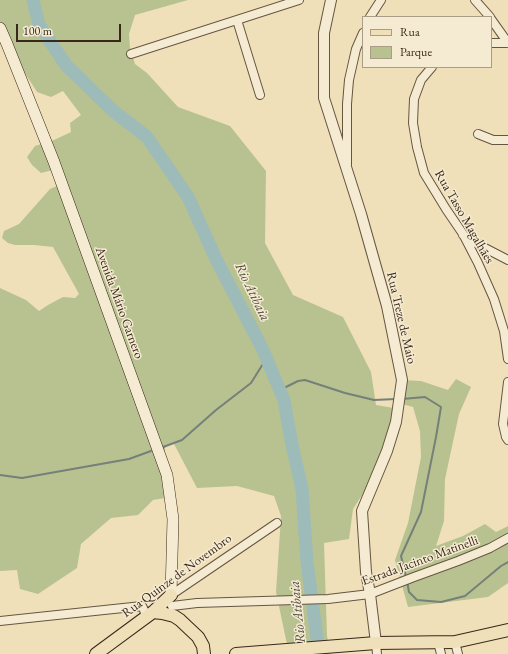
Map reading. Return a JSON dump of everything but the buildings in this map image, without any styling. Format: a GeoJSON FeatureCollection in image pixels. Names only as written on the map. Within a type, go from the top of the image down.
{"type":"FeatureCollection","features":[{"type":"Feature","properties":{"kind":"main road","name":"Avenida Mário Garnero"},"geometry":{"type":"LineString","coordinates":[[0,28],[54,162],[167,475],[173,519],[172,606]]}},
{"type":"Feature","properties":{"kind":"main road"},"geometry":{"type":"LineString","coordinates":[[147,611],[162,613],[172,606],[180,620],[198,637],[204,654]]}},
{"type":"Feature","properties":{"kind":"main road","name":"Rua Quinze de Novembro"},"geometry":{"type":"LineString","coordinates":[[96,654],[147,611],[172,606]]}},
{"type":"Feature","properties":{"kind":"main road"},"geometry":{"type":"LineString","coordinates":[[236,654],[330,646],[377,648],[438,642],[455,642],[508,630]]}},
{"type":"Feature","properties":{"kind":"street"},"geometry":{"type":"LineString","coordinates":[[131,54],[299,0]]}},
{"type":"Feature","properties":{"kind":"street","name":"Rua Treze de Maio"},"geometry":{"type":"LineString","coordinates":[[331,0],[324,33],[324,98],[361,214],[387,306],[402,380],[396,422],[387,451],[362,511],[366,572],[377,648]]}},
{"type":"Feature","properties":{"kind":"street"},"geometry":{"type":"LineString","coordinates":[[371,16],[381,0]]}},
{"type":"Feature","properties":{"kind":"street"},"geometry":{"type":"LineString","coordinates":[[475,0],[488,16]]}},
{"type":"Feature","properties":{"kind":"street"},"geometry":{"type":"LineString","coordinates":[[237,20],[260,95]]}},
{"type":"Feature","properties":{"kind":"street"},"geometry":{"type":"LineString","coordinates":[[492,21],[508,43]]}},
{"type":"Feature","properties":{"kind":"street"},"geometry":{"type":"LineString","coordinates":[[347,170],[347,104],[349,80],[356,49],[362,35]]}},
{"type":"Feature","properties":{"kind":"street"},"geometry":{"type":"LineString","coordinates":[[492,43],[508,43]]}},
{"type":"Feature","properties":{"kind":"street","name":"Rua Tasso Magalhães"},"geometry":{"type":"LineString","coordinates":[[431,68],[421,80],[414,99],[413,123],[417,147],[424,173],[463,234],[494,299],[504,331],[508,359]]}},
{"type":"Feature","properties":{"kind":"street"},"geometry":{"type":"LineString","coordinates":[[478,134],[493,140],[508,140]]}},
{"type":"Feature","properties":{"kind":"street"},"geometry":{"type":"LineString","coordinates":[[463,234],[481,246],[508,260]]}},
{"type":"Feature","properties":{"kind":"street"},"geometry":{"type":"LineString","coordinates":[[508,382],[503,424],[508,440]]}},
{"type":"Feature","properties":{"kind":"street","name":"Rua Quinze de Novembro"},"geometry":{"type":"LineString","coordinates":[[172,606],[277,523]]}},
{"type":"Feature","properties":{"kind":"street","name":"Estrada Jacinto Matinelli"},"geometry":{"type":"LineString","coordinates":[[172,606],[197,603],[328,599],[370,594],[458,561],[490,548],[508,538]]}},
{"type":"Feature","properties":{"kind":"street"},"geometry":{"type":"LineString","coordinates":[[0,621],[147,611]]}},
{"type":"Feature","properties":{"kind":"street"},"geometry":{"type":"LineString","coordinates":[[438,642],[441,654]]}},
{"type":"Feature","properties":{"kind":"street"},"geometry":{"type":"LineString","coordinates":[[455,642],[458,654]]}},
{"type":"Feature","properties":{"kind":"green space"},"geometry":{"type":"Polygon","coordinates":[[[0,0],[188,0],[135,15],[129,34],[130,48],[135,64],[147,73],[178,107],[230,126],[266,171],[265,243],[293,295],[343,317],[371,372],[376,405],[394,408],[385,448],[368,486],[353,509],[349,539],[324,543],[327,636],[331,654],[289,654],[276,592],[281,516],[274,496],[237,486],[197,488],[173,442],[165,448],[165,498],[153,500],[138,515],[111,518],[81,544],[77,568],[38,594],[20,589],[17,570],[0,571],[0,288],[26,300],[39,311],[63,297],[75,298],[79,294],[53,247],[15,245],[8,243],[2,238],[4,231],[19,224],[50,189],[59,185],[53,170],[41,173],[32,165],[27,157],[35,146],[54,140],[71,132],[70,123],[81,115],[63,91],[51,97],[37,92],[0,34],[0,0]]]}},
{"type":"Feature","properties":{"kind":"green space"},"geometry":{"type":"Polygon","coordinates":[[[456,379],[471,387],[459,414],[445,479],[444,521],[436,546],[463,536],[485,524],[496,532],[508,526],[508,583],[488,597],[408,607],[395,560],[408,523],[421,457],[420,431],[413,407],[402,404],[402,380],[421,381],[448,390],[456,379]]]}},
{"type":"Feature","properties":{"kind":"waterway","name":"Rio Atibaia"},"geometry":{"type":"LineString","coordinates":[[33,0],[39,25],[66,65],[112,110],[147,137],[188,197],[216,259],[262,348],[284,400],[302,489],[307,562],[319,654]]}},
{"type":"Feature","properties":{"kind":"waterway"},"geometry":{"type":"LineString","coordinates":[[163,447],[182,440],[216,410],[251,383],[266,359]]}},
{"type":"Feature","properties":{"kind":"waterway"},"geometry":{"type":"LineString","coordinates":[[280,390],[298,381],[305,380],[345,393],[374,400],[396,399]]}},
{"type":"Feature","properties":{"kind":"waterway"},"geometry":{"type":"LineString","coordinates":[[402,399],[425,397],[441,407],[421,512],[401,556],[406,577]]}},
{"type":"Feature","properties":{"kind":"waterway"},"geometry":{"type":"LineString","coordinates":[[0,475],[22,478],[129,459],[151,451]]}},
{"type":"Feature","properties":{"kind":"waterway"},"geometry":{"type":"LineString","coordinates":[[407,581],[409,592],[417,600],[441,602],[465,596],[501,566],[508,562]]}}]}
